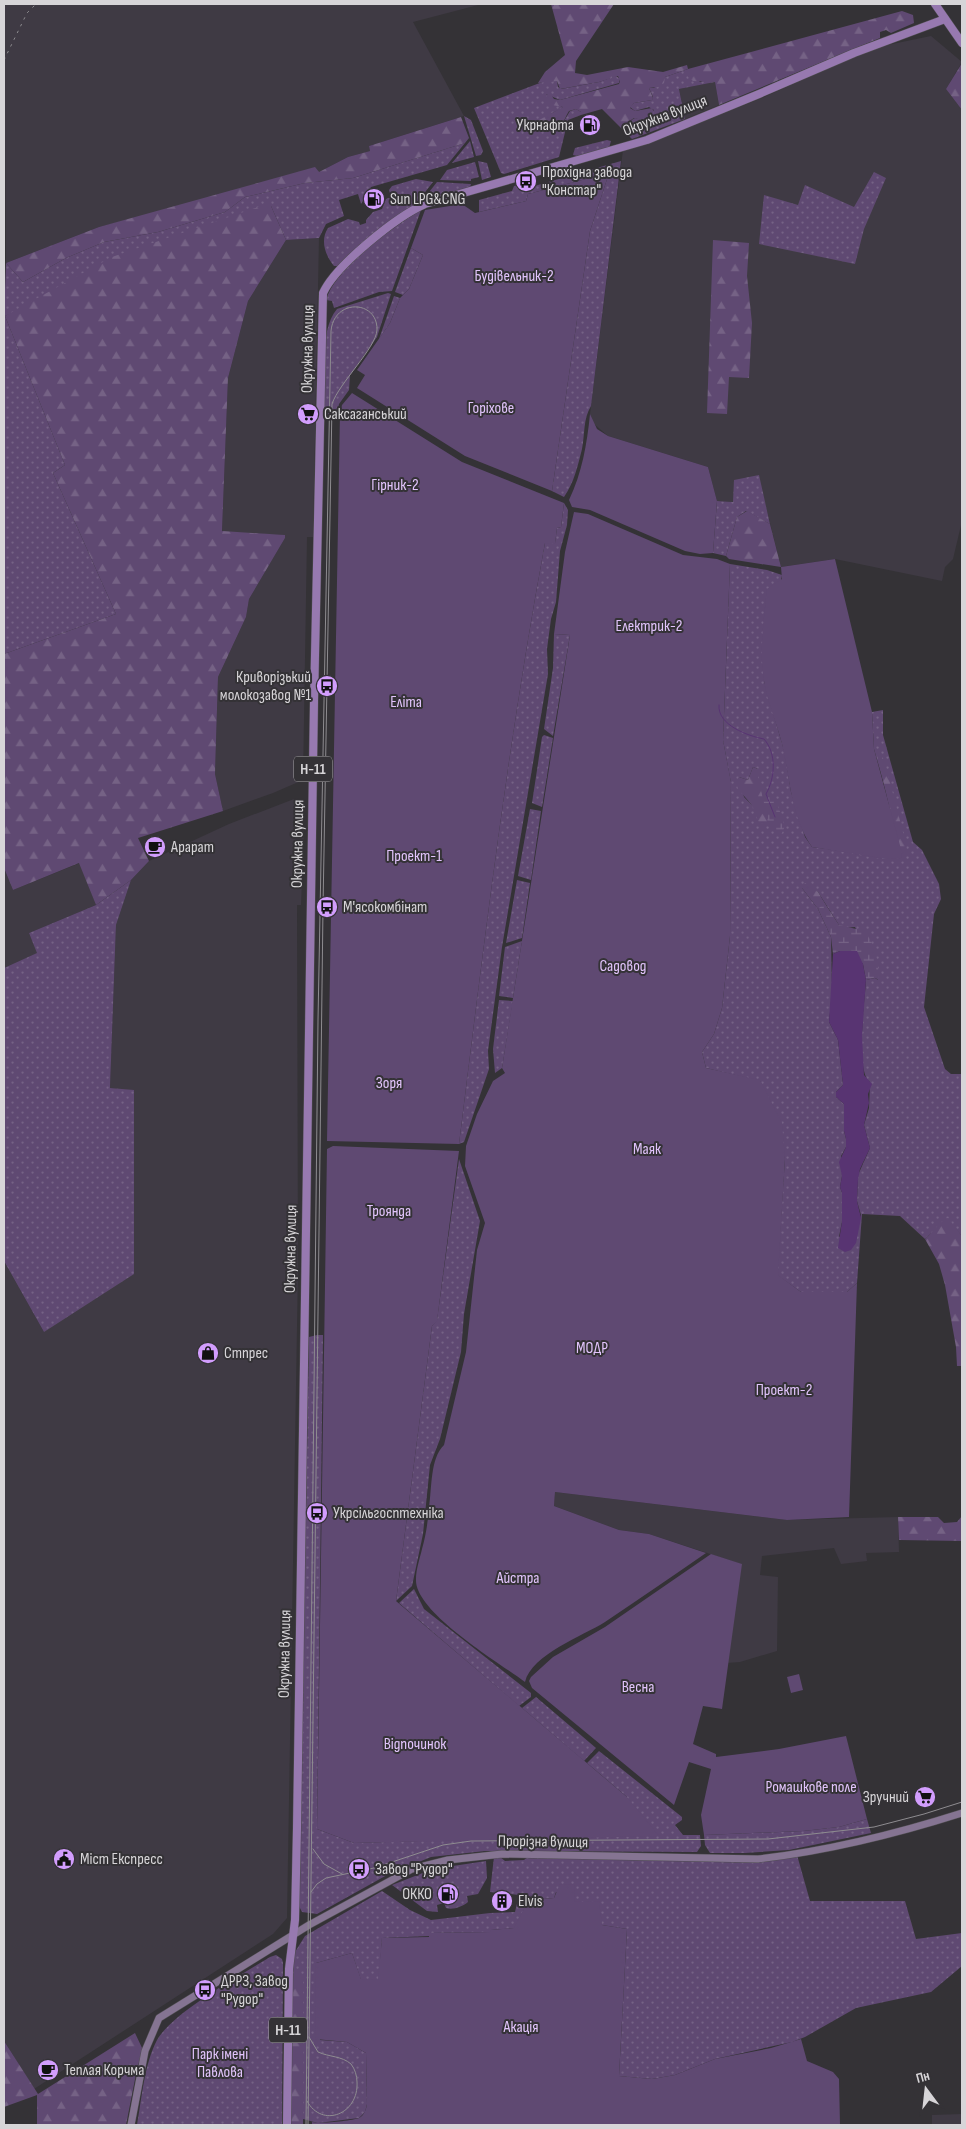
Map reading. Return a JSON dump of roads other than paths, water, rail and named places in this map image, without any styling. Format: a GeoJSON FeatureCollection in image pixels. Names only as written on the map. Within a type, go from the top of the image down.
{"type":"FeatureCollection","features":[{"type":"Feature","properties":{"kind":"main road"},"geometry":{"type":"LineString","coordinates":[[935,4],[962,42]]}},
{"type":"Feature","properties":{"kind":"main road","name":"Окружна вулиця"},"geometry":{"type":"LineString","coordinates":[[293,1934],[297,1828],[314,699],[323,293],[338,271],[400,218],[425,204],[647,140],[760,94],[854,52],[945,19]]}},
{"type":"Feature","properties":{"kind":"main road","name":"Прорізна вулиця"},"geometry":{"type":"LineString","coordinates":[[131,2125],[145,2051],[159,2018],[293,1934],[401,1874],[422,1866],[483,1855],[527,1854],[758,1859],[797,1855],[896,1832],[962,1813]]}},
{"type":"Feature","properties":{"kind":"main road","name":"Н-11"},"geometry":{"type":"LineString","coordinates":[[287,2125],[289,1969],[293,1934]]}},
{"type":"Feature","properties":{"kind":"waterway"},"geometry":{"type":"LineString","coordinates":[[719,705],[720,712],[728,724],[742,732],[764,739],[768,745],[773,759],[773,774],[766,794],[775,817]]}},
{"type":"Feature","properties":{"kind":"tram line"},"geometry":{"type":"LineString","coordinates":[[306,2125],[318,1020],[331,331],[334,320],[340,313],[347,308],[356,307],[364,308],[371,313],[377,330],[371,346],[342,386],[332,404],[323,907],[308,2125]]}},
{"type":"Feature","properties":{"kind":"tram line"},"geometry":{"type":"LineString","coordinates":[[311,1892],[317,1884],[326,1878],[374,1868],[443,1845],[471,1841],[768,1839],[874,1827],[962,1802]]}},
{"type":"Feature","properties":{"kind":"tram line"},"geometry":{"type":"LineString","coordinates":[[313,1849],[324,1864],[342,1874]]}},
{"type":"Feature","properties":{"kind":"tram line"},"geometry":{"type":"LineString","coordinates":[[307,2101],[314,2110],[321,2114],[330,2116],[338,2114],[352,2102],[356,2093],[357,2082],[356,2073],[351,2064],[344,2059],[318,2052],[309,2037]]}},
{"type":"Feature","properties":{"kind":"railway"},"geometry":{"type":"LineString","coordinates":[[4,60],[27,13],[36,4]]}},
{"type":"Feature","properties":{"kind":"place","name":"Укрнафта"},"geometry":{"type":"Point","coordinates":[590,125]}},
{"type":"Feature","properties":{"kind":"place","name":"Прохідна завода \"Констар\""},"geometry":{"type":"Point","coordinates":[526,181]}},
{"type":"Feature","properties":{"kind":"place","name":"Sun LPG&CNG"},"geometry":{"type":"Point","coordinates":[374,199]}},
{"type":"Feature","properties":{"kind":"place","name":"Саксаганський"},"geometry":{"type":"Point","coordinates":[308,414]}},
{"type":"Feature","properties":{"kind":"place","name":"Криворізький молокозавод №1"},"geometry":{"type":"Point","coordinates":[327,686]}},
{"type":"Feature","properties":{"kind":"place","name":"Арарат"},"geometry":{"type":"Point","coordinates":[155,847]}},
{"type":"Feature","properties":{"kind":"place","name":"М'ясокомбінат"},"geometry":{"type":"Point","coordinates":[327,907]}},
{"type":"Feature","properties":{"kind":"place","name":"Стпрес"},"geometry":{"type":"Point","coordinates":[208,1353]}},
{"type":"Feature","properties":{"kind":"place","name":"Укрсільгосптехніка"},"geometry":{"type":"Point","coordinates":[317,1513]}},
{"type":"Feature","properties":{"kind":"place","name":"Зручний"},"geometry":{"type":"Point","coordinates":[925,1797]}},
{"type":"Feature","properties":{"kind":"place","name":"Міст Експресс"},"geometry":{"type":"Point","coordinates":[64,1859]}},
{"type":"Feature","properties":{"kind":"place","name":"Завод \"Рудор\""},"geometry":{"type":"Point","coordinates":[359,1869]}},
{"type":"Feature","properties":{"kind":"place","name":"ОККО"},"geometry":{"type":"Point","coordinates":[448,1894]}},
{"type":"Feature","properties":{"kind":"place","name":"Elvis"},"geometry":{"type":"Point","coordinates":[502,1901]}},
{"type":"Feature","properties":{"kind":"place","name":"ДРРЗ, Завод \"Рудор\""},"geometry":{"type":"Point","coordinates":[205,1990]}},
{"type":"Feature","properties":{"kind":"place","name":"Теплая Корчма"},"geometry":{"type":"Point","coordinates":[48,2070]}},
{"type":"Feature","properties":{"kind":"park label","name":"Будівельник-2"},"geometry":{"type":"Point","coordinates":[514,276]}},
{"type":"Feature","properties":{"kind":"park label","name":"Горіхове"},"geometry":{"type":"Point","coordinates":[491,408]}},
{"type":"Feature","properties":{"kind":"park label","name":"Гірник-2"},"geometry":{"type":"Point","coordinates":[395,485]}},
{"type":"Feature","properties":{"kind":"park label","name":"Електрик-2"},"geometry":{"type":"Point","coordinates":[649,626]}},
{"type":"Feature","properties":{"kind":"park label","name":"Еліта"},"geometry":{"type":"Point","coordinates":[406,702]}},
{"type":"Feature","properties":{"kind":"park label","name":"Проект-1"},"geometry":{"type":"Point","coordinates":[414,856]}},
{"type":"Feature","properties":{"kind":"park label","name":"Садовод"},"geometry":{"type":"Point","coordinates":[623,966]}},
{"type":"Feature","properties":{"kind":"park label","name":"Зоря"},"geometry":{"type":"Point","coordinates":[389,1083]}},
{"type":"Feature","properties":{"kind":"park label","name":"Маяк"},"geometry":{"type":"Point","coordinates":[647,1149]}},
{"type":"Feature","properties":{"kind":"park label","name":"Троянда"},"geometry":{"type":"Point","coordinates":[389,1211]}},
{"type":"Feature","properties":{"kind":"park label","name":"МОДР"},"geometry":{"type":"Point","coordinates":[592,1348]}},
{"type":"Feature","properties":{"kind":"park label","name":"Проект-2"},"geometry":{"type":"Point","coordinates":[784,1390]}},
{"type":"Feature","properties":{"kind":"park label","name":"Айстра"},"geometry":{"type":"Point","coordinates":[518,1578]}},
{"type":"Feature","properties":{"kind":"park label","name":"Весна"},"geometry":{"type":"Point","coordinates":[638,1687]}},
{"type":"Feature","properties":{"kind":"park label","name":"Відпочинок"},"geometry":{"type":"Point","coordinates":[415,1744]}},
{"type":"Feature","properties":{"kind":"park label","name":"Ромашкове поле"},"geometry":{"type":"Point","coordinates":[811,1787]}},
{"type":"Feature","properties":{"kind":"park label","name":"Акація"},"geometry":{"type":"Point","coordinates":[521,2027]}},
{"type":"Feature","properties":{"kind":"park label","name":"Парк імені Павлова"},"geometry":{"type":"Point","coordinates":[220,2063]}}]}
